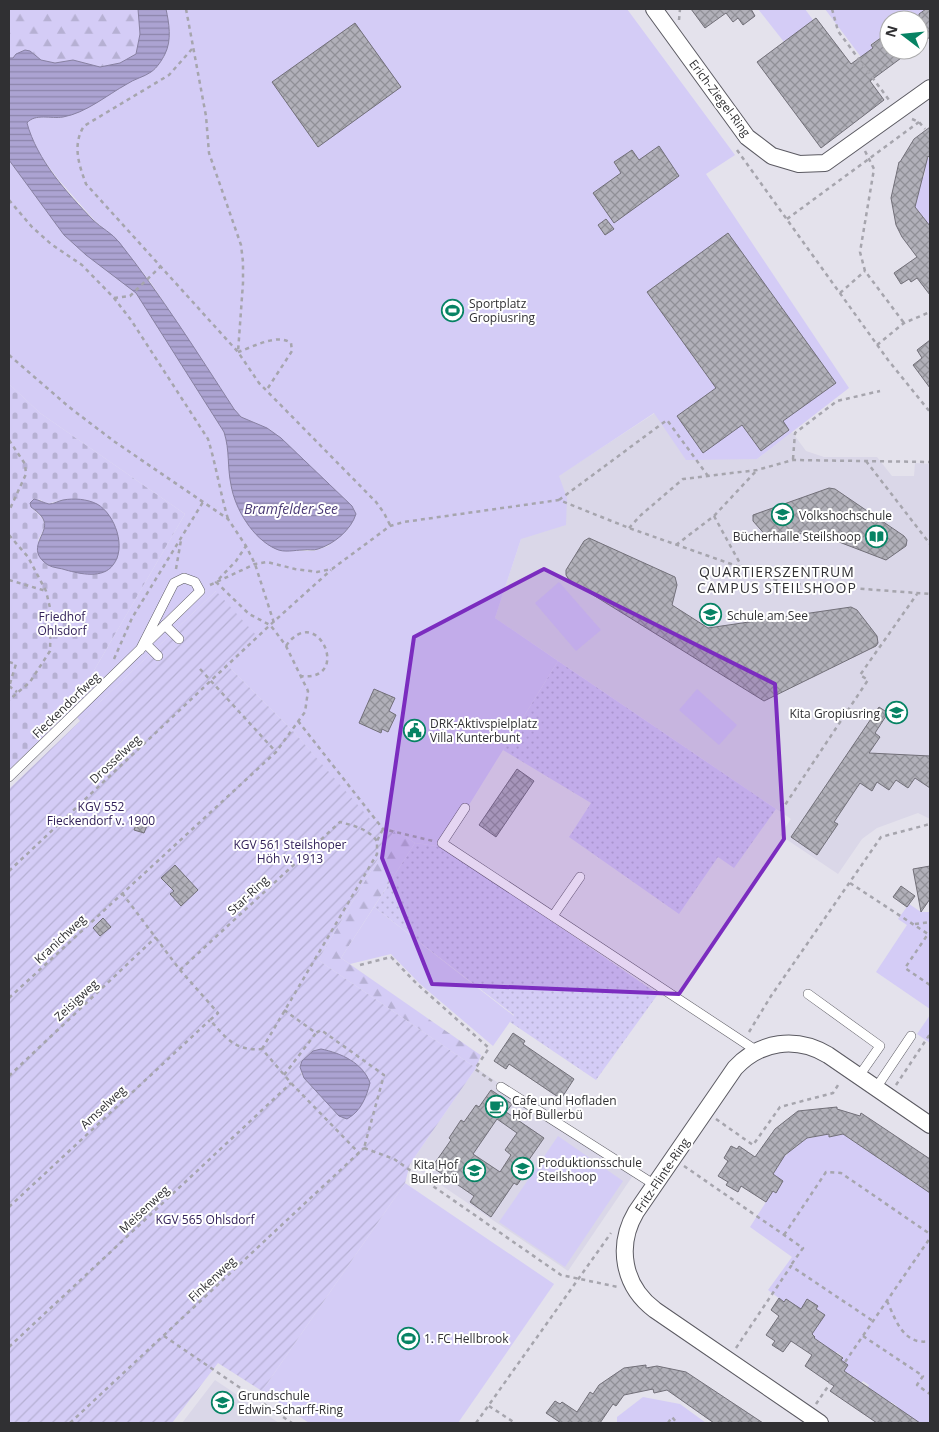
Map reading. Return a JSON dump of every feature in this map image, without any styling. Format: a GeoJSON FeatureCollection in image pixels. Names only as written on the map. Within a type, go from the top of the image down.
{"type":"FeatureCollection","features":[{"type":"Feature","properties":{"kind":"street","name":"Erich-Ziegel-Ring"},"geometry":{"type":"LineString","coordinates":[[654,9],[747,137],[772,156],[799,164],[825,163],[930,88]]}},
{"type":"Feature","properties":{"kind":"street","name":"Fritz-Flinte-Ring"},"geometry":{"type":"LineString","coordinates":[[820,1423],[650,1306],[636,1291],[627,1272],[624,1244],[627,1231],[633,1218],[734,1068],[745,1058],[757,1051],[779,1044],[801,1044],[822,1052],[930,1125]]}},
{"type":"Feature","properties":{"kind":"lane"},"geometry":{"type":"LineString","coordinates":[[174,583],[180,579],[188,578],[195,582],[200,591]]}},
{"type":"Feature","properties":{"kind":"lane","name":"Fieckendorfweg"},"geometry":{"type":"LineString","coordinates":[[143,647],[174,583]]}},
{"type":"Feature","properties":{"kind":"lane","name":"Fieckendorfweg"},"geometry":{"type":"LineString","coordinates":[[9,777],[200,591]]}},
{"type":"Feature","properties":{"kind":"lane"},"geometry":{"type":"LineString","coordinates":[[165,625],[179,639]]}},
{"type":"Feature","properties":{"kind":"lane"},"geometry":{"type":"LineString","coordinates":[[143,647],[158,656]]}},
{"type":"Feature","properties":{"kind":"lane"},"geometry":{"type":"LineString","coordinates":[[465,808],[442,843],[757,1051]]}},
{"type":"Feature","properties":{"kind":"lane"},"geometry":{"type":"LineString","coordinates":[[553,916],[580,877]]}},
{"type":"Feature","properties":{"kind":"lane"},"geometry":{"type":"LineString","coordinates":[[808,994],[880,1046],[854,1073]]}},
{"type":"Feature","properties":{"kind":"lane"},"geometry":{"type":"LineString","coordinates":[[882,1092],[911,1036]]}},
{"type":"Feature","properties":{"kind":"lane"},"geometry":{"type":"LineString","coordinates":[[501,1087],[655,1185]]}},
{"type":"Feature","properties":{"kind":"path"},"geometry":{"type":"LineString","coordinates":[[186,9],[206,116],[208,153],[241,244],[244,262],[238,352]]}},
{"type":"Feature","properties":{"kind":"path"},"geometry":{"type":"LineString","coordinates":[[832,9],[838,31],[897,111]]}},
{"type":"Feature","properties":{"kind":"path"},"geometry":{"type":"LineString","coordinates":[[192,49],[169,75],[84,126],[79,134],[77,145],[78,158],[86,184],[238,352],[247,368],[266,391],[376,502],[390,526],[431,517],[559,500],[668,420],[708,476]]}},
{"type":"Feature","properties":{"kind":"path"},"geometry":{"type":"LineString","coordinates":[[787,219],[919,122]]}},
{"type":"Feature","properties":{"kind":"path"},"geometry":{"type":"LineString","coordinates":[[858,139],[874,169],[860,252],[865,271],[904,323]]}},
{"type":"Feature","properties":{"kind":"path"},"geometry":{"type":"LineString","coordinates":[[735,146],[877,345],[930,412]]}},
{"type":"Feature","properties":{"kind":"path"},"geometry":{"type":"LineString","coordinates":[[9,200],[32,227],[51,244],[82,265],[114,298],[131,320],[208,438],[228,519],[246,546],[255,564],[274,623]]}},
{"type":"Feature","properties":{"kind":"path"},"geometry":{"type":"LineString","coordinates":[[114,298],[130,296],[161,266]]}},
{"type":"Feature","properties":{"kind":"path"},"geometry":{"type":"LineString","coordinates":[[840,293],[865,271]]}},
{"type":"Feature","properties":{"kind":"path"},"geometry":{"type":"LineString","coordinates":[[877,345],[904,323],[930,312]]}},
{"type":"Feature","properties":{"kind":"path"},"geometry":{"type":"LineString","coordinates":[[238,352],[278,339],[285,339],[291,343],[292,351],[266,391]]}},
{"type":"Feature","properties":{"kind":"path"},"geometry":{"type":"LineString","coordinates":[[9,355],[77,413],[115,442],[228,519]]}},
{"type":"Feature","properties":{"kind":"path"},"geometry":{"type":"LineString","coordinates":[[793,460],[795,433],[837,401],[880,391]]}},
{"type":"Feature","properties":{"kind":"path"},"geometry":{"type":"LineString","coordinates":[[9,440],[25,464],[26,474],[9,511]]}},
{"type":"Feature","properties":{"kind":"path"},"geometry":{"type":"LineString","coordinates":[[629,528],[641,515],[683,479],[758,470],[793,460],[930,462]]}},
{"type":"Feature","properties":{"kind":"path"},"geometry":{"type":"LineString","coordinates":[[866,461],[930,544]]}},
{"type":"Feature","properties":{"kind":"path"},"geometry":{"type":"LineString","coordinates":[[676,545],[714,516],[758,470]]}},
{"type":"Feature","properties":{"kind":"path"},"geometry":{"type":"LineString","coordinates":[[559,500],[629,528],[785,583],[930,594]]}},
{"type":"Feature","properties":{"kind":"path"},"geometry":{"type":"LineString","coordinates":[[113,661],[132,618],[203,502]]}},
{"type":"Feature","properties":{"kind":"path"},"geometry":{"type":"LineString","coordinates":[[714,516],[743,569]]}},
{"type":"Feature","properties":{"kind":"path","name":"Drosselweg"},"geometry":{"type":"LineString","coordinates":[[9,871],[270,626],[332,570],[390,526]]}},
{"type":"Feature","properties":{"kind":"path"},"geometry":{"type":"LineString","coordinates":[[9,535],[28,557],[46,591],[52,612],[50,651],[30,682],[9,700]]}},
{"type":"Feature","properties":{"kind":"path"},"geometry":{"type":"LineString","coordinates":[[174,583],[182,538]]}},
{"type":"Feature","properties":{"kind":"path"},"geometry":{"type":"LineString","coordinates":[[216,582],[236,561],[246,546]]}},
{"type":"Feature","properties":{"kind":"path"},"geometry":{"type":"LineString","coordinates":[[200,591],[255,564],[268,562],[317,572],[332,570]]}},
{"type":"Feature","properties":{"kind":"path"},"geometry":{"type":"LineString","coordinates":[[9,580],[46,591]]}},
{"type":"Feature","properties":{"kind":"path"},"geometry":{"type":"LineString","coordinates":[[216,582],[248,614],[270,626],[286,646],[301,676],[316,674],[325,666],[328,656],[325,644],[315,635],[308,633],[296,636],[286,646]]}},
{"type":"Feature","properties":{"kind":"path"},"geometry":{"type":"LineString","coordinates":[[780,812],[868,680],[860,675],[917,593]]}},
{"type":"Feature","properties":{"kind":"path"},"geometry":{"type":"LineString","coordinates":[[9,662],[16,664],[9,687],[18,692]]}},
{"type":"Feature","properties":{"kind":"path"},"geometry":{"type":"LineString","coordinates":[[200,668],[276,752]]}},
{"type":"Feature","properties":{"kind":"path","name":"Kranichweg"},"geometry":{"type":"LineString","coordinates":[[9,998],[276,752],[304,712],[308,691],[301,676]]}},
{"type":"Feature","properties":{"kind":"path"},"geometry":{"type":"LineString","coordinates":[[298,721],[383,829],[442,843]]}},
{"type":"Feature","properties":{"kind":"path","name":"Star-Ring"},"geometry":{"type":"LineString","coordinates":[[180,970],[340,822],[360,827],[372,834],[377,841]]}},
{"type":"Feature","properties":{"kind":"path"},"geometry":{"type":"LineString","coordinates":[[262,1049],[377,854],[377,841],[383,829]]}},
{"type":"Feature","properties":{"kind":"path"},"geometry":{"type":"LineString","coordinates":[[850,882],[928,934],[905,968],[930,985]]}},
{"type":"Feature","properties":{"kind":"path"},"geometry":{"type":"LineString","coordinates":[[122,893],[180,970],[218,1012],[210,1020],[234,1044],[247,1050],[262,1049]]}},
{"type":"Feature","properties":{"kind":"path"},"geometry":{"type":"LineString","coordinates":[[913,925],[930,922]]}},
{"type":"Feature","properties":{"kind":"path","name":"Zeisigweg"},"geometry":{"type":"LineString","coordinates":[[9,1076],[156,937]]}},
{"type":"Feature","properties":{"kind":"path"},"geometry":{"type":"LineString","coordinates":[[360,964],[391,957],[416,984],[489,1048],[475,1070],[501,1087]]}},
{"type":"Feature","properties":{"kind":"path"},"geometry":{"type":"LineString","coordinates":[[284,1010],[316,1033]]}},
{"type":"Feature","properties":{"kind":"path","name":"Amselweg"},"geometry":{"type":"LineString","coordinates":[[9,1207],[210,1020]]}},
{"type":"Feature","properties":{"kind":"path"},"geometry":{"type":"LineString","coordinates":[[284,1074],[320,1030],[384,1075],[364,1148],[394,1159],[561,1275],[636,1291]]}},
{"type":"Feature","properties":{"kind":"path"},"geometry":{"type":"LineString","coordinates":[[882,1092],[930,1034]]}},
{"type":"Feature","properties":{"kind":"path"},"geometry":{"type":"LineString","coordinates":[[262,1049],[291,1083],[359,1152]]}},
{"type":"Feature","properties":{"kind":"path"},"geometry":{"type":"LineString","coordinates":[[705,1111],[753,1145],[780,1107],[833,1093],[854,1073]]}},
{"type":"Feature","properties":{"kind":"path","name":"Meisenweg"},"geometry":{"type":"LineString","coordinates":[[9,1347],[291,1083]]}},
{"type":"Feature","properties":{"kind":"path","name":"Finkenweg"},"geometry":{"type":"LineString","coordinates":[[70,1423],[364,1148]]}},
{"type":"Feature","properties":{"kind":"path"},"geometry":{"type":"LineString","coordinates":[[673,1158],[803,1248],[728,1360]]}},
{"type":"Feature","properties":{"kind":"path"},"geometry":{"type":"LineString","coordinates":[[784,1235],[826,1172],[841,1173],[930,1234]]}},
{"type":"Feature","properties":{"kind":"path"},"geometry":{"type":"LineString","coordinates":[[845,1362],[930,1238]]}},
{"type":"Feature","properties":{"kind":"path"},"geometry":{"type":"LineString","coordinates":[[790,1266],[873,1321]]}},
{"type":"Feature","properties":{"kind":"path"},"geometry":{"type":"LineString","coordinates":[[887,1301],[899,1329],[905,1335],[923,1343],[930,1341]]}},
{"type":"Feature","properties":{"kind":"path"},"geometry":{"type":"LineString","coordinates":[[164,1336],[292,1423]]}},
{"type":"Feature","properties":{"kind":"path"},"geometry":{"type":"LineString","coordinates":[[863,1336],[923,1376],[918,1385],[930,1394]]}},
{"type":"Feature","properties":{"kind":"path"},"geometry":{"type":"LineString","coordinates":[[489,1406],[515,1423]]}},
{"type":"Feature","properties":{"kind":"path"},"geometry":{"type":"LineString","coordinates":[[668,1423],[672,1416],[677,1423]]}},
{"type":"Feature","properties":{"kind":"highlighted area"},"geometry":{"type":"Polygon","coordinates":[[[544,569],[775,684],[784,839],[679,994],[432,984],[382,858],[414,637],[544,569]]]}},
{"type":"Feature","properties":{"kind":"shaded area","name":"Schule am See"},"geometry":{"type":"Polygon","coordinates":[[[655,413],[757,459],[792,432],[806,451],[824,457],[877,457],[892,476],[914,476],[915,463],[930,464],[930,819],[918,813],[877,828],[862,839],[838,874],[780,835],[791,819],[495,618],[521,539],[567,498],[558,476],[655,413]]]}},
{"type":"Feature","properties":{"kind":"shaded area","name":"Produktionsschule Steilshoop"},"geometry":{"type":"Polygon","coordinates":[[[476,1068],[634,1174],[568,1271],[410,1164],[476,1068]]]}},
{"type":"Feature","properties":{"kind":"shaded area","name":"Grundschule Edwin-Scharff-Ring"},"geometry":{"type":"Polygon","coordinates":[[[215,1380],[279,1423],[182,1423],[215,1380]]]}},
{"type":"Feature","properties":{"kind":"green space"},"geometry":{"type":"Polygon","coordinates":[[[9,9],[138,9],[140,34],[136,54],[120,63],[100,67],[73,60],[55,63],[41,60],[35,56],[16,54],[13,59],[9,58],[9,9]]]}},
{"type":"Feature","properties":{"kind":"green space"},"geometry":{"type":"Polygon","coordinates":[[[166,9],[627,9],[735,155],[706,174],[849,388],[757,459],[686,460],[654,413],[559,476],[567,498],[566,525],[521,539],[495,618],[558,661],[443,847],[415,843],[395,830],[371,821],[293,731],[225,663],[216,591],[80,721],[71,710],[185,514],[40,413],[9,384],[9,160],[64,235],[86,255],[136,293],[224,432],[229,448],[231,486],[246,522],[288,551],[314,551],[328,546],[349,528],[352,506],[267,428],[241,417],[234,409],[149,280],[116,239],[95,221],[58,179],[40,155],[29,132],[27,123],[35,118],[72,115],[153,70],[164,56],[169,43],[166,9]]]}},
{"type":"Feature","properties":{"kind":"green space"},"geometry":{"type":"Polygon","coordinates":[[[758,9],[805,9],[813,20],[784,42],[758,9]]]}},
{"type":"Feature","properties":{"kind":"green space"},"geometry":{"type":"Polygon","coordinates":[[[825,9],[926,9],[879,10],[879,39],[871,44],[873,48],[861,57],[825,9]]]}},
{"type":"Feature","properties":{"kind":"green space"},"geometry":{"type":"Polygon","coordinates":[[[929,157],[930,233],[928,235],[924,218],[920,213],[916,213],[913,200],[920,177],[924,177],[925,171],[922,169],[929,157]]]}},
{"type":"Feature","properties":{"kind":"green space","name":"Friedhof Ohlsdorf"},"geometry":{"type":"Polygon","coordinates":[[[9,384],[40,413],[185,514],[71,710],[9,770],[9,384]],[[39,499],[31,507],[44,522],[44,529],[38,540],[49,566],[62,568],[62,500],[47,504],[39,499]]]}},
{"type":"Feature","properties":{"kind":"green space"},"geometry":{"type":"Polygon","coordinates":[[[559,582],[601,630],[576,651],[535,603],[559,582]]]}},
{"type":"Feature","properties":{"kind":"green space"},"geometry":{"type":"Polygon","coordinates":[[[216,591],[256,635],[225,663],[293,731],[371,820],[395,830],[318,960],[476,1068],[410,1164],[405,1183],[262,1391],[218,1363],[172,1423],[9,1423],[9,789],[216,591]],[[321,1049],[313,1051],[301,1073],[339,1116],[334,1052],[321,1049]]]}},
{"type":"Feature","properties":{"kind":"green space"},"geometry":{"type":"Polygon","coordinates":[[[558,661],[776,809],[734,868],[718,857],[679,914],[569,837],[591,803],[503,750],[558,661]]]}},
{"type":"Feature","properties":{"kind":"green space"},"geometry":{"type":"Polygon","coordinates":[[[697,689],[737,725],[719,745],[679,710],[697,689]]]}},
{"type":"Feature","properties":{"kind":"green space"},"geometry":{"type":"Polygon","coordinates":[[[395,830],[415,843],[341,958],[481,1055],[476,1068],[318,960],[395,830]]]}},
{"type":"Feature","properties":{"kind":"green space"},"geometry":{"type":"Polygon","coordinates":[[[415,843],[443,847],[658,994],[596,1080],[510,1022],[514,1015],[374,907],[415,843]]]}},
{"type":"Feature","properties":{"kind":"green space"},"geometry":{"type":"Polygon","coordinates":[[[909,904],[921,912],[930,912],[930,1009],[876,972],[907,925],[898,919],[909,904]]]}},
{"type":"Feature","properties":{"kind":"green space"},"geometry":{"type":"Polygon","coordinates":[[[374,907],[514,1016],[493,1046],[420,984],[391,954],[350,964],[341,958],[374,907]]]}},
{"type":"Feature","properties":{"kind":"green space"},"geometry":{"type":"Polygon","coordinates":[[[930,1015],[930,1043],[917,1034],[930,1015]]]}},
{"type":"Feature","properties":{"kind":"green space"},"geometry":{"type":"Polygon","coordinates":[[[837,1131],[850,1134],[850,1139],[856,1143],[863,1144],[862,1147],[867,1151],[868,1148],[878,1155],[877,1158],[884,1162],[886,1160],[910,1175],[908,1179],[914,1183],[916,1181],[930,1190],[930,1423],[916,1423],[895,1410],[897,1406],[891,1402],[888,1405],[879,1398],[880,1396],[863,1381],[859,1385],[844,1371],[841,1360],[843,1357],[837,1352],[834,1356],[826,1347],[812,1340],[815,1336],[806,1330],[814,1318],[820,1322],[825,1315],[816,1309],[818,1306],[801,1309],[784,1302],[768,1290],[792,1257],[750,1227],[773,1191],[783,1181],[773,1174],[781,1162],[782,1153],[786,1156],[790,1150],[798,1146],[796,1142],[805,1135],[808,1138],[815,1137],[814,1132],[828,1133],[829,1137],[837,1131]]]}},
{"type":"Feature","properties":{"kind":"green space"},"geometry":{"type":"Polygon","coordinates":[[[558,1136],[623,1181],[565,1267],[499,1222],[558,1136]]]}},
{"type":"Feature","properties":{"kind":"green space","name":"1. FC Hellbrook"},"geometry":{"type":"Polygon","coordinates":[[[405,1183],[554,1284],[458,1423],[309,1423],[262,1391],[405,1183]]]}},
{"type":"Feature","properties":{"kind":"green space"},"geometry":{"type":"Polygon","coordinates":[[[643,1397],[680,1404],[706,1423],[617,1423],[617,1417],[643,1397]]]}},
{"type":"Feature","properties":{"kind":"water","name":"Bramfelder See"},"geometry":{"type":"Polygon","coordinates":[[[138,9],[166,9],[169,43],[159,64],[148,74],[130,82],[80,112],[63,117],[34,118],[27,123],[45,163],[73,199],[93,220],[116,239],[134,262],[178,324],[234,409],[241,417],[267,428],[281,438],[352,506],[356,514],[350,526],[336,540],[324,547],[314,550],[282,551],[268,544],[253,531],[236,504],[233,494],[224,432],[136,293],[86,255],[64,235],[9,160],[9,58],[13,58],[16,54],[25,50],[30,51],[41,60],[55,63],[73,60],[100,67],[120,63],[136,54],[140,34],[138,9]]]}},
{"type":"Feature","properties":{"kind":"water"},"geometry":{"type":"Polygon","coordinates":[[[34,499],[53,504],[63,500],[80,499],[93,502],[103,509],[114,523],[119,541],[117,558],[113,565],[103,572],[91,574],[78,573],[48,565],[41,559],[38,553],[39,542],[45,526],[42,517],[31,507],[30,503],[34,499]]]}},
{"type":"Feature","properties":{"kind":"water"},"geometry":{"type":"Polygon","coordinates":[[[321,1049],[336,1053],[350,1060],[362,1070],[370,1083],[362,1104],[347,1119],[339,1116],[304,1078],[300,1067],[302,1061],[313,1051],[321,1049]]]}},
{"type":"Feature","properties":{"kind":"building"},"geometry":{"type":"Polygon","coordinates":[[[691,9],[751,9],[755,16],[743,25],[738,18],[733,22],[726,13],[705,28],[691,9]]]}},
{"type":"Feature","properties":{"kind":"building"},"geometry":{"type":"Polygon","coordinates":[[[930,9],[929,38],[929,10],[925,10],[930,9]]]}},
{"type":"Feature","properties":{"kind":"building"},"geometry":{"type":"Polygon","coordinates":[[[816,18],[851,64],[873,48],[871,45],[879,39],[879,60],[898,60],[870,81],[884,100],[821,148],[757,62],[816,18]]]}},
{"type":"Feature","properties":{"kind":"building"},"geometry":{"type":"Polygon","coordinates":[[[355,23],[401,87],[318,147],[272,82],[355,23]]]}},
{"type":"Feature","properties":{"kind":"building"},"geometry":{"type":"Polygon","coordinates":[[[930,127],[930,158],[928,156],[915,207],[930,226],[930,295],[917,278],[911,282],[909,279],[901,284],[894,273],[917,257],[902,237],[896,225],[891,198],[899,162],[914,139],[930,127]]]}},
{"type":"Feature","properties":{"kind":"building"},"geometry":{"type":"Polygon","coordinates":[[[659,146],[679,176],[614,223],[593,193],[621,173],[614,162],[632,150],[639,160],[659,146]]]}},
{"type":"Feature","properties":{"kind":"building"},"geometry":{"type":"Polygon","coordinates":[[[606,219],[614,229],[605,235],[598,225],[606,219]]]}},
{"type":"Feature","properties":{"kind":"building"},"geometry":{"type":"Polygon","coordinates":[[[728,233],[836,383],[783,421],[789,430],[761,451],[742,425],[703,453],[677,416],[716,388],[647,292],[728,233]]]}},
{"type":"Feature","properties":{"kind":"building"},"geometry":{"type":"Polygon","coordinates":[[[930,340],[930,388],[913,365],[922,358],[917,350],[930,340]]]}},
{"type":"Feature","properties":{"kind":"building"},"geometry":{"type":"Polygon","coordinates":[[[829,488],[835,489],[904,536],[907,540],[906,546],[886,560],[813,532],[768,538],[753,521],[753,515],[829,488]]]}},
{"type":"Feature","properties":{"kind":"building"},"geometry":{"type":"Polygon","coordinates":[[[589,538],[675,577],[677,585],[672,605],[708,628],[851,607],[857,610],[877,636],[878,643],[876,646],[764,701],[569,580],[566,570],[584,541],[589,538]]]}},
{"type":"Feature","properties":{"kind":"building"},"geometry":{"type":"Polygon","coordinates":[[[374,689],[395,698],[389,711],[396,715],[388,732],[382,729],[381,733],[359,723],[374,689]]]}},
{"type":"Feature","properties":{"kind":"building"},"geometry":{"type":"Polygon","coordinates":[[[879,707],[888,713],[875,733],[880,737],[869,753],[930,756],[930,788],[915,778],[908,788],[896,780],[889,790],[877,782],[872,791],[860,783],[834,822],[838,824],[817,855],[791,837],[879,707]]]}},
{"type":"Feature","properties":{"kind":"building"},"geometry":{"type":"Polygon","coordinates":[[[517,769],[534,781],[496,837],[479,825],[517,769]]]}},
{"type":"Feature","properties":{"kind":"building"},"geometry":{"type":"Polygon","coordinates":[[[138,820],[148,823],[144,833],[134,830],[138,820]]]}},
{"type":"Feature","properties":{"kind":"building"},"geometry":{"type":"Polygon","coordinates":[[[175,865],[198,890],[181,906],[170,894],[174,891],[161,878],[175,865]]]}},
{"type":"Feature","properties":{"kind":"building"},"geometry":{"type":"Polygon","coordinates":[[[930,866],[930,899],[921,912],[913,869],[930,866]]]}},
{"type":"Feature","properties":{"kind":"building"},"geometry":{"type":"Polygon","coordinates":[[[901,886],[915,896],[907,907],[893,897],[901,886]]]}},
{"type":"Feature","properties":{"kind":"building"},"geometry":{"type":"Polygon","coordinates":[[[103,918],[111,927],[100,936],[93,928],[103,918]]]}},
{"type":"Feature","properties":{"kind":"building"},"geometry":{"type":"Polygon","coordinates":[[[513,1033],[525,1041],[523,1044],[574,1079],[561,1099],[509,1064],[506,1069],[494,1061],[513,1033]]]}},
{"type":"Feature","properties":{"kind":"building"},"geometry":{"type":"Polygon","coordinates":[[[491,1090],[512,1104],[506,1112],[544,1138],[526,1164],[530,1167],[517,1185],[514,1183],[491,1217],[470,1202],[474,1196],[432,1167],[451,1140],[449,1138],[461,1120],[464,1122],[476,1105],[479,1107],[491,1090]],[[497,1119],[473,1154],[500,1172],[511,1155],[505,1150],[517,1133],[497,1119]]]}},
{"type":"Feature","properties":{"kind":"building"},"geometry":{"type":"Polygon","coordinates":[[[837,1107],[837,1109],[860,1116],[861,1113],[930,1159],[930,1193],[843,1134],[829,1137],[829,1134],[807,1138],[785,1155],[773,1174],[783,1181],[776,1193],[773,1191],[766,1202],[741,1186],[738,1192],[726,1185],[728,1182],[718,1176],[728,1161],[724,1158],[731,1146],[737,1149],[739,1146],[755,1157],[775,1129],[798,1111],[837,1107]]]}},
{"type":"Feature","properties":{"kind":"building"},"geometry":{"type":"Polygon","coordinates":[[[779,1298],[784,1302],[786,1299],[801,1309],[807,1299],[818,1306],[816,1309],[825,1315],[812,1334],[814,1338],[843,1358],[841,1360],[848,1365],[844,1371],[920,1423],[877,1423],[830,1391],[834,1386],[805,1366],[812,1355],[791,1341],[783,1352],[772,1345],[775,1341],[766,1335],[779,1316],[771,1310],[779,1298]]]}},
{"type":"Feature","properties":{"kind":"building"},"geometry":{"type":"Polygon","coordinates":[[[646,1365],[646,1368],[657,1366],[686,1372],[763,1423],[714,1423],[667,1390],[654,1393],[653,1389],[624,1395],[616,1406],[613,1404],[600,1423],[561,1423],[546,1413],[555,1401],[560,1404],[562,1402],[577,1412],[590,1392],[593,1394],[599,1385],[624,1368],[646,1365]]]}},
{"type":"Feature","properties":{"kind":"place","name":"Sportplatz Gropiusring"},"geometry":{"type":"Point","coordinates":[453,310]}},
{"type":"Feature","properties":{"kind":"place","name":"Volkshochschule"},"geometry":{"type":"Point","coordinates":[783,515]}},
{"type":"Feature","properties":{"kind":"place","name":"Bücherhalle Steilshoop"},"geometry":{"type":"Point","coordinates":[877,536]}},
{"type":"Feature","properties":{"kind":"place","name":"Schule am See"},"geometry":{"type":"Point","coordinates":[711,615]}},
{"type":"Feature","properties":{"kind":"place","name":"Kita Gropiusring"},"geometry":{"type":"Point","coordinates":[896,713]}},
{"type":"Feature","properties":{"kind":"place","name":"DRK-Aktivspielplatz Villa Kunterbunt"},"geometry":{"type":"Point","coordinates":[414,730]}},
{"type":"Feature","properties":{"kind":"place","name":"Cafe und Hofladen Hof Bullerbü"},"geometry":{"type":"Point","coordinates":[496,1107]}},
{"type":"Feature","properties":{"kind":"place","name":"Produktionsschule Steilshoop"},"geometry":{"type":"Point","coordinates":[522,1169]}},
{"type":"Feature","properties":{"kind":"place","name":"Kita Hof Bullerbü"},"geometry":{"type":"Point","coordinates":[474,1171]}},
{"type":"Feature","properties":{"kind":"place","name":"1. FC Hellbrook"},"geometry":{"type":"Point","coordinates":[408,1338]}},
{"type":"Feature","properties":{"kind":"place","name":"Grundschule Edwin-Scharff-Ring"},"geometry":{"type":"Point","coordinates":[222,1402]}},
{"type":"Feature","properties":{"kind":"district","name":"QUARTIERSZENTRUM CAMPUS STEILSHOOP"},"geometry":{"type":"Point","coordinates":[777,580]}},
{"type":"Feature","properties":{"kind":"park label","name":"KGV 552 Fieckendorf v. 1900"},"geometry":{"type":"Point","coordinates":[101,813]}},
{"type":"Feature","properties":{"kind":"park label","name":"KGV 561 Steilshoper Höh v. 1913"},"geometry":{"type":"Point","coordinates":[290,851]}},
{"type":"Feature","properties":{"kind":"park label","name":"KGV 565 Ohlsdorf"},"geometry":{"type":"Point","coordinates":[205,1219]}}]}
